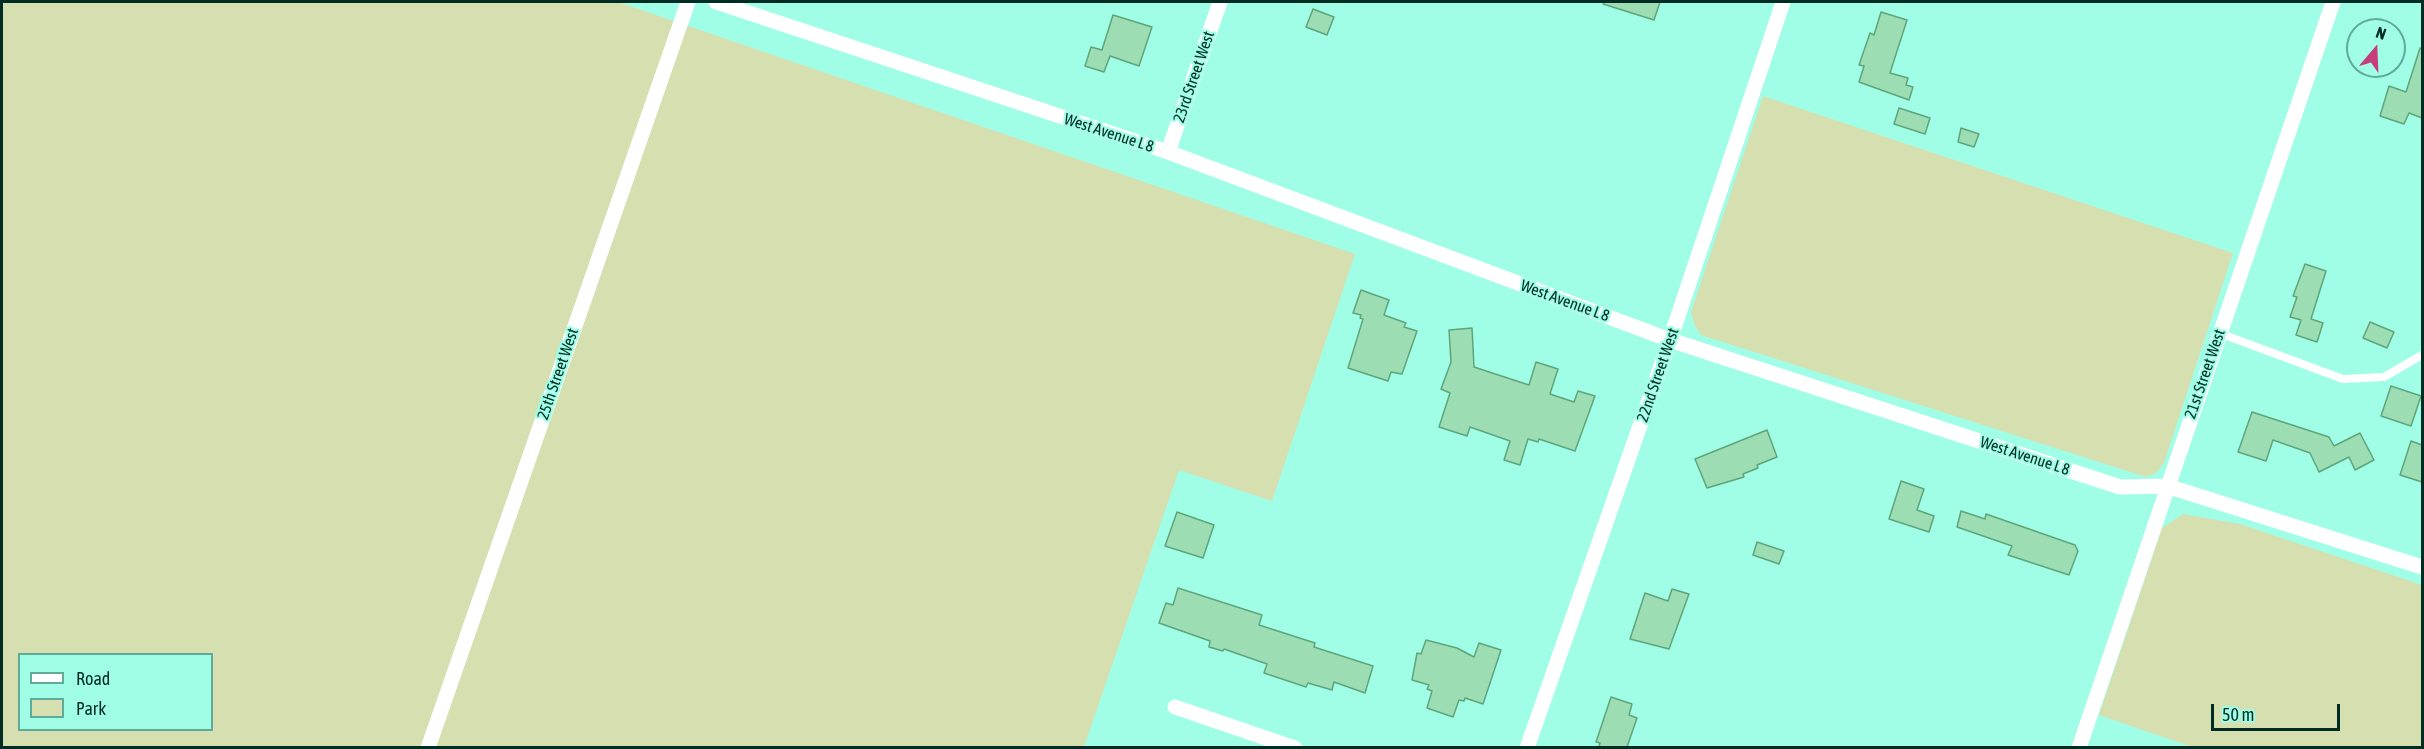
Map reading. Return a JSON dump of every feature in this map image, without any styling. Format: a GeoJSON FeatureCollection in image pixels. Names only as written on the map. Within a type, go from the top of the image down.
{"type":"FeatureCollection","features":[{"type":"Feature","properties":{"kind":"street","name":"25th Street West"},"geometry":{"type":"LineString","coordinates":[[428,747],[688,2]]}},
{"type":"Feature","properties":{"kind":"street","name":"West Avenue L 8"},"geometry":{"type":"LineString","coordinates":[[716,2],[1168,152],[1670,340],[2120,487],[2167,486],[2422,567]]}},
{"type":"Feature","properties":{"kind":"street","name":"23rd Street West"},"geometry":{"type":"LineString","coordinates":[[1168,152],[1220,2]]}},
{"type":"Feature","properties":{"kind":"street","name":"22nd Street West"},"geometry":{"type":"LineString","coordinates":[[1527,747],[1670,340],[1783,2]]}},
{"type":"Feature","properties":{"kind":"street","name":"21st Street West"},"geometry":{"type":"LineString","coordinates":[[2079,747],[2333,2]]}},
{"type":"Feature","properties":{"kind":"street"},"geometry":{"type":"LineString","coordinates":[[1175,707],[1295,747]]}},
{"type":"Feature","properties":{"kind":"lane"},"geometry":{"type":"LineString","coordinates":[[2219,333],[2343,379],[2384,377],[2422,355]]}},
{"type":"Feature","properties":{"kind":"green space"},"geometry":{"type":"Polygon","coordinates":[[[2,2],[618,2],[1355,254],[1272,501],[1179,470],[1084,747],[2,747],[2,2]]]}},
{"type":"Feature","properties":{"kind":"green space"},"geometry":{"type":"Polygon","coordinates":[[[1763,96],[2233,253],[2164,463],[2156,473],[2146,477],[1701,335],[1695,326],[1691,312],[1763,96]]]}},
{"type":"Feature","properties":{"kind":"green space"},"geometry":{"type":"Polygon","coordinates":[[[2183,514],[2240,524],[2422,585],[2422,747],[2192,747],[2099,715],[2162,528],[2183,514]]]}},
{"type":"Feature","properties":{"kind":"building"},"geometry":{"type":"Polygon","coordinates":[[[1604,2],[1660,2],[1654,20],[1603,4],[1604,2]]]}},
{"type":"Feature","properties":{"kind":"building"},"geometry":{"type":"Polygon","coordinates":[[[1313,9],[1334,17],[1327,35],[1306,27],[1313,9]]]}},
{"type":"Feature","properties":{"kind":"building"},"geometry":{"type":"Polygon","coordinates":[[[1881,12],[1907,20],[1890,73],[1908,78],[1906,85],[1913,87],[1909,100],[1859,82],[1864,66],[1859,65],[1870,33],[1874,35],[1881,12]]]}},
{"type":"Feature","properties":{"kind":"building"},"geometry":{"type":"Polygon","coordinates":[[[1113,15],[1152,27],[1139,66],[1110,56],[1104,72],[1085,66],[1091,47],[1102,50],[1113,15]]]}},
{"type":"Feature","properties":{"kind":"building"},"geometry":{"type":"Polygon","coordinates":[[[2420,48],[2422,49],[2422,118],[2409,113],[2404,124],[2380,116],[2389,86],[2406,92],[2420,48]]]}},
{"type":"Feature","properties":{"kind":"building"},"geometry":{"type":"Polygon","coordinates":[[[1899,108],[1930,118],[1925,134],[1894,124],[1899,108]]]}},
{"type":"Feature","properties":{"kind":"building"},"geometry":{"type":"Polygon","coordinates":[[[1961,128],[1979,134],[1974,147],[1958,142],[1961,128]]]}},
{"type":"Feature","properties":{"kind":"building"},"geometry":{"type":"Polygon","coordinates":[[[2305,264],[2326,271],[2311,319],[2323,323],[2317,342],[2296,335],[2301,320],[2290,317],[2297,297],[2293,296],[2305,264]]]}},
{"type":"Feature","properties":{"kind":"building"},"geometry":{"type":"Polygon","coordinates":[[[1361,290],[1389,300],[1384,315],[1406,323],[1404,327],[1417,331],[1402,374],[1391,372],[1388,381],[1348,368],[1363,319],[1360,318],[1361,315],[1353,313],[1361,290]]]}},
{"type":"Feature","properties":{"kind":"building"},"geometry":{"type":"Polygon","coordinates":[[[2370,322],[2394,332],[2387,348],[2363,338],[2370,322]]]}},
{"type":"Feature","properties":{"kind":"building"},"geometry":{"type":"Polygon","coordinates":[[[1472,328],[1474,367],[1529,385],[1536,362],[1558,369],[1550,394],[1574,402],[1578,391],[1595,396],[1575,451],[1539,439],[1538,442],[1528,439],[1520,465],[1504,460],[1510,441],[1470,427],[1467,436],[1439,427],[1450,393],[1441,389],[1451,362],[1449,330],[1472,328]]]}},
{"type":"Feature","properties":{"kind":"building"},"geometry":{"type":"Polygon","coordinates":[[[2391,386],[2421,396],[2411,426],[2381,416],[2391,386]]]}},
{"type":"Feature","properties":{"kind":"building"},"geometry":{"type":"Polygon","coordinates":[[[2252,412],[2329,437],[2334,446],[2360,433],[2374,460],[2355,470],[2349,457],[2319,472],[2310,453],[2273,440],[2266,461],[2238,452],[2252,412]]]}},
{"type":"Feature","properties":{"kind":"building"},"geometry":{"type":"Polygon","coordinates":[[[1767,430],[1777,457],[1757,465],[1758,468],[1743,474],[1744,477],[1707,488],[1695,459],[1767,430]]]}},
{"type":"Feature","properties":{"kind":"building"},"geometry":{"type":"Polygon","coordinates":[[[2411,441],[2422,445],[2422,482],[2400,475],[2411,441]]]}},
{"type":"Feature","properties":{"kind":"building"},"geometry":{"type":"Polygon","coordinates":[[[1901,481],[1924,489],[1917,510],[1934,516],[1929,532],[1889,519],[1901,481]]]}},
{"type":"Feature","properties":{"kind":"building"},"geometry":{"type":"Polygon","coordinates":[[[1961,511],[1985,519],[1986,514],[2075,545],[2078,551],[2069,575],[2008,555],[2012,546],[1957,527],[1961,511]]]}},
{"type":"Feature","properties":{"kind":"building"},"geometry":{"type":"Polygon","coordinates":[[[1177,512],[1214,525],[1203,558],[1165,546],[1177,512]]]}},
{"type":"Feature","properties":{"kind":"building"},"geometry":{"type":"Polygon","coordinates":[[[1757,542],[1784,551],[1779,564],[1753,555],[1757,542]]]}},
{"type":"Feature","properties":{"kind":"building"},"geometry":{"type":"Polygon","coordinates":[[[1178,588],[1262,615],[1259,625],[1315,643],[1314,647],[1373,666],[1365,693],[1334,682],[1332,690],[1308,683],[1306,687],[1264,673],[1267,664],[1224,649],[1223,651],[1209,647],[1210,641],[1159,623],[1166,603],[1173,605],[1178,588]]]}},
{"type":"Feature","properties":{"kind":"building"},"geometry":{"type":"Polygon","coordinates":[[[1672,589],[1689,594],[1669,649],[1630,639],[1645,593],[1668,601],[1672,589]]]}},
{"type":"Feature","properties":{"kind":"building"},"geometry":{"type":"Polygon","coordinates":[[[1426,640],[1457,648],[1474,657],[1479,643],[1501,650],[1483,704],[1465,698],[1464,701],[1459,700],[1453,717],[1427,708],[1432,691],[1427,689],[1429,685],[1412,680],[1417,653],[1421,654],[1426,640]]]}},
{"type":"Feature","properties":{"kind":"building"},"geometry":{"type":"Polygon","coordinates":[[[1611,697],[1632,704],[1629,715],[1637,718],[1627,747],[1599,747],[1600,743],[1596,742],[1611,697]]]}}]}
